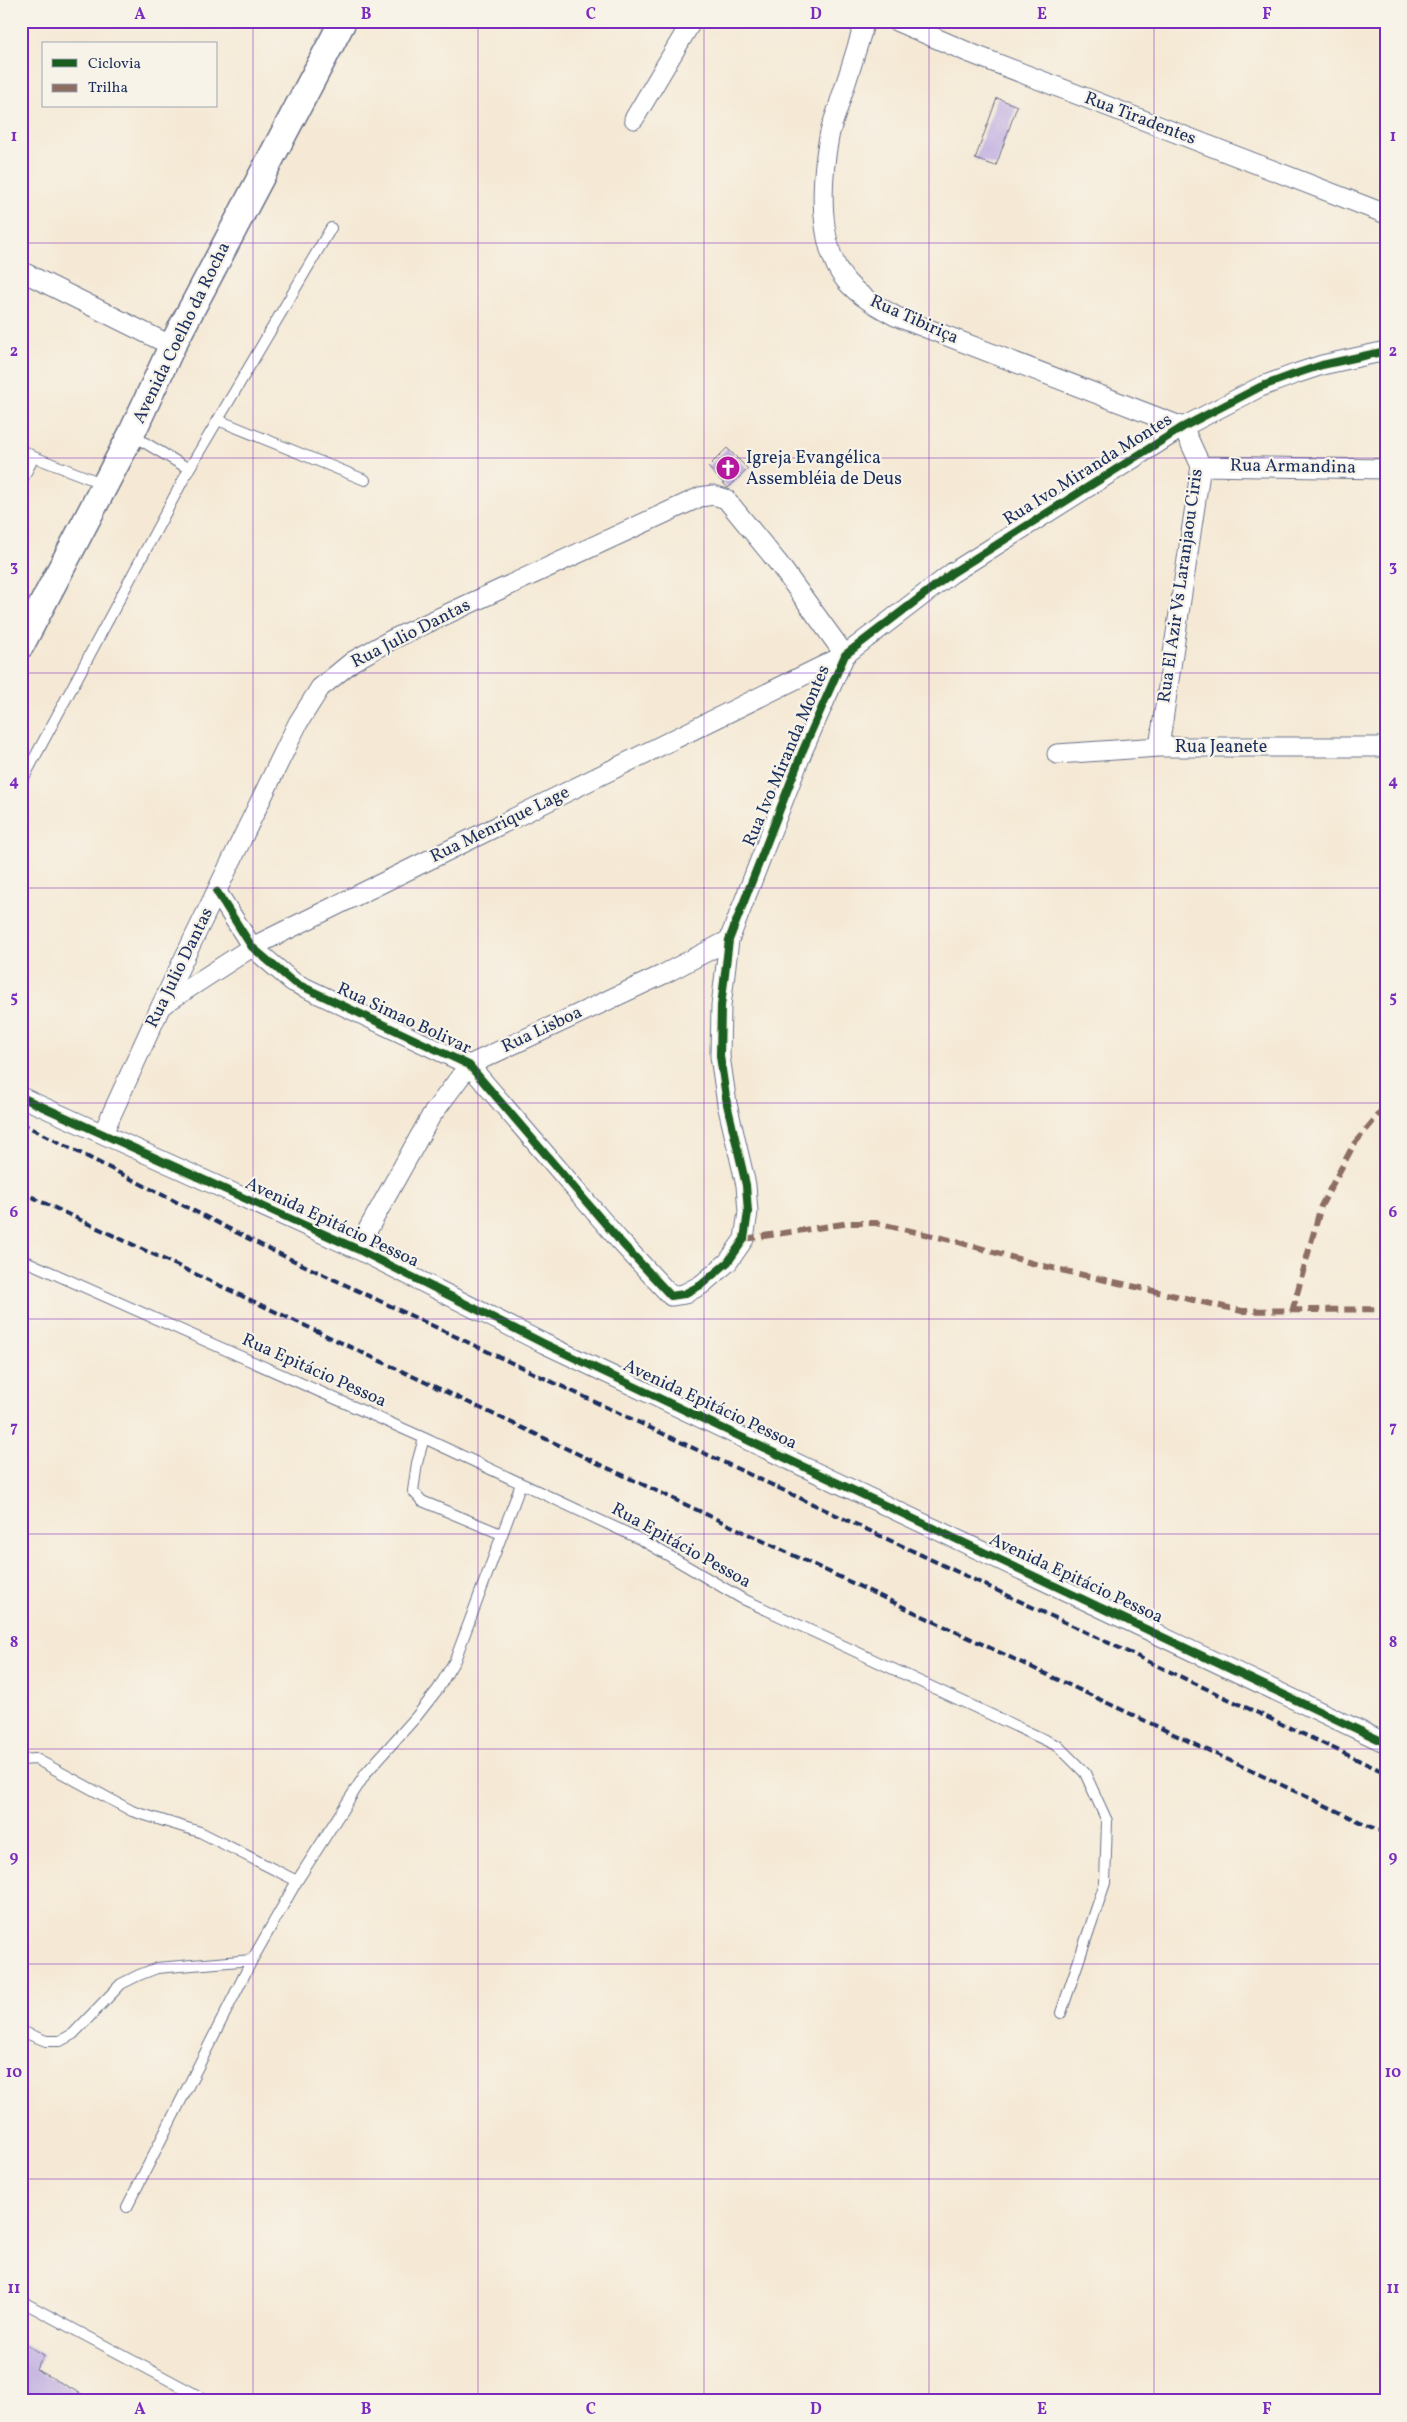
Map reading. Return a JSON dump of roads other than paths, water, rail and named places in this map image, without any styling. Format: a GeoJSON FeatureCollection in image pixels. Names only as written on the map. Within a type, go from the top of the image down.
{"type":"FeatureCollection","features":[{"type":"Feature","properties":{"kind":"main road","name":"Avenida Coelho da Rocha"},"geometry":{"type":"LineString","coordinates":[[21,645],[131,435],[172,346],[343,21]]}},
{"type":"Feature","properties":{"kind":"street"},"geometry":{"type":"LineString","coordinates":[[634,119],[692,21]]}},
{"type":"Feature","properties":{"kind":"street","name":"Rua Tibiriça"},"geometry":{"type":"LineString","coordinates":[[865,21],[829,137],[824,185],[823,215],[826,233],[835,262],[845,280],[864,299],[895,316],[1183,427]]}},
{"type":"Feature","properties":{"kind":"street","name":"Rua Tiradentes"},"geometry":{"type":"LineString","coordinates":[[896,21],[970,52],[1386,214]]}},
{"type":"Feature","properties":{"kind":"street"},"geometry":{"type":"LineString","coordinates":[[21,271],[172,346]]}},
{"type":"Feature","properties":{"kind":"street","name":"Rua Ivo Miranda Montes"},"geometry":{"type":"LineString","coordinates":[[671,1296],[684,1294],[701,1285],[728,1262],[744,1239],[748,1212],[746,1185],[727,1104],[720,1056],[721,1006],[729,940],[804,750],[845,655],[952,573],[1183,427],[1260,387],[1322,365],[1386,351]]}},
{"type":"Feature","properties":{"kind":"street","name":"Rua El Azir Vs Laranjaou Ciris"},"geometry":{"type":"LineString","coordinates":[[1159,747],[1201,466],[1183,427]]}},
{"type":"Feature","properties":{"kind":"street","name":"Rua Armandina"},"geometry":{"type":"LineString","coordinates":[[1201,466],[1386,469]]}},
{"type":"Feature","properties":{"kind":"street","name":"Rua Julio Dantas"},"geometry":{"type":"LineString","coordinates":[[103,1133],[161,1006],[298,723],[320,688],[353,661],[393,639],[700,497],[713,495],[726,500],[779,564],[845,655]]}},
{"type":"Feature","properties":{"kind":"street","name":"Rua Menrique Lage"},"geometry":{"type":"LineString","coordinates":[[161,1006],[252,947],[845,655]]}},
{"type":"Feature","properties":{"kind":"street","name":"Rua Jeanete"},"geometry":{"type":"LineString","coordinates":[[1057,754],[1159,747],[1386,747]]}},
{"type":"Feature","properties":{"kind":"street","name":"Rua Simao Bolivar"},"geometry":{"type":"LineString","coordinates":[[217,892],[252,947],[293,982],[468,1065],[618,1240],[671,1296]]}},
{"type":"Feature","properties":{"kind":"street","name":"Rua Lisboa"},"geometry":{"type":"LineString","coordinates":[[357,1249],[431,1116],[468,1065],[664,974],[729,940]]}},
{"type":"Feature","properties":{"kind":"street","name":"Avenida Epitácio Pessoa"},"geometry":{"type":"LineString","coordinates":[[21,1097],[357,1249],[543,1343],[1386,1742]]}},
{"type":"Feature","properties":{"kind":"lane"},"geometry":{"type":"LineString","coordinates":[[21,783],[189,469],[330,228]]}},
{"type":"Feature","properties":{"kind":"lane"},"geometry":{"type":"LineString","coordinates":[[218,420],[365,480]]}},
{"type":"Feature","properties":{"kind":"lane"},"geometry":{"type":"LineString","coordinates":[[131,435],[189,469]]}},
{"type":"Feature","properties":{"kind":"lane"},"geometry":{"type":"LineString","coordinates":[[21,449],[34,457],[105,484]]}},
{"type":"Feature","properties":{"kind":"lane"},"geometry":{"type":"LineString","coordinates":[[21,482],[34,457]]}},
{"type":"Feature","properties":{"kind":"lane","name":"Rua Epitácio Pessoa"},"geometry":{"type":"LineString","coordinates":[[21,1259],[424,1438],[642,1540],[741,1598],[1058,1746],[1085,1773],[1107,1821],[1105,1883],[1061,2013]]}},
{"type":"Feature","properties":{"kind":"lane"},"geometry":{"type":"LineString","coordinates":[[424,1438],[417,1463],[413,1491],[422,1501],[502,1534]]}},
{"type":"Feature","properties":{"kind":"lane"},"geometry":{"type":"LineString","coordinates":[[127,2207],[252,1960],[297,1881],[366,1773],[416,1717],[438,1689],[455,1660],[521,1484]]}},
{"type":"Feature","properties":{"kind":"lane"},"geometry":{"type":"LineString","coordinates":[[21,1760],[36,1759],[132,1811],[200,1832],[297,1881]]}},
{"type":"Feature","properties":{"kind":"lane"},"geometry":{"type":"LineString","coordinates":[[21,2031],[46,2042],[60,2041],[73,2034],[121,1984],[139,1974],[157,1968],[252,1960]]}},
{"type":"Feature","properties":{"kind":"lane"},"geometry":{"type":"LineString","coordinates":[[21,2301],[208,2401]]}},
{"type":"Feature","properties":{"kind":"railway"},"geometry":{"type":"LineString","coordinates":[[21,1123],[269,1249],[1386,1773]]}},
{"type":"Feature","properties":{"kind":"railway"},"geometry":{"type":"LineString","coordinates":[[21,1191],[1386,1834]]}},
{"type":"Feature","properties":{"kind":"place","name":"Igreja Evangélica Assembléia de Deus"},"geometry":{"type":"Point","coordinates":[728,468]}}]}
